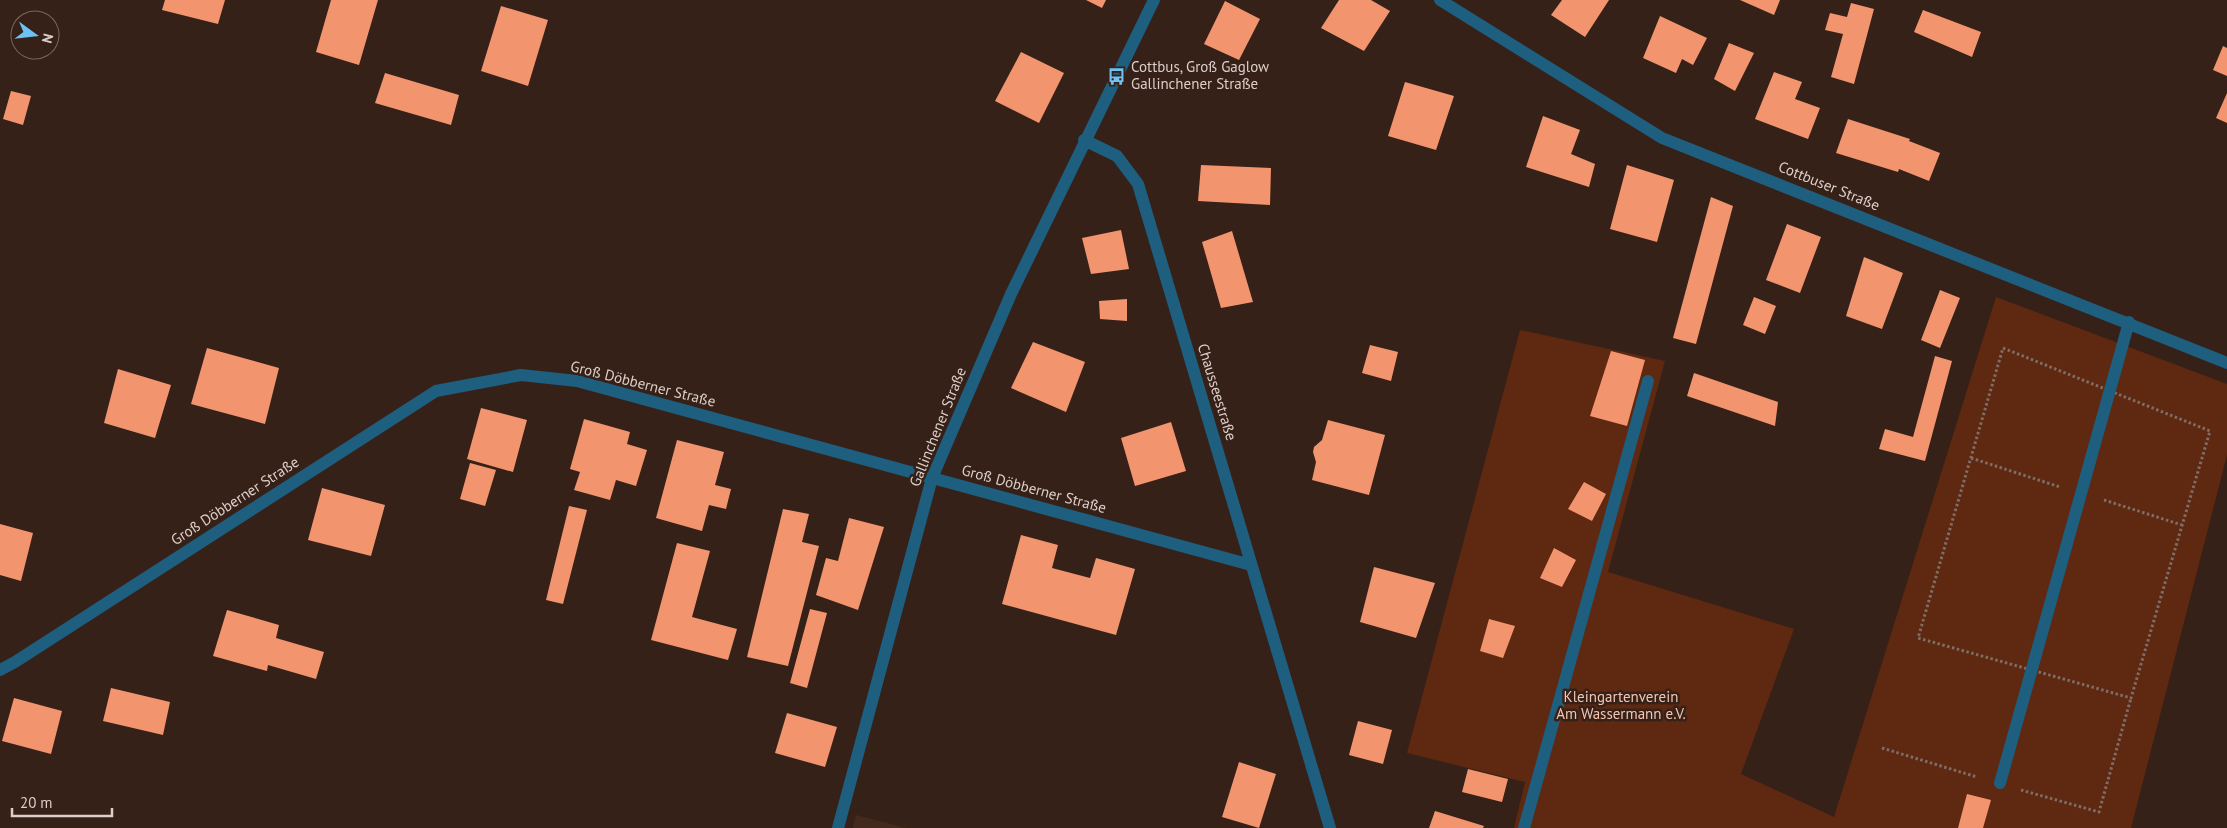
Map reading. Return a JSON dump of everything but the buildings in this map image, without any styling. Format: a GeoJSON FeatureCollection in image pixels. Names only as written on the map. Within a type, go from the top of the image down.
{"type":"FeatureCollection","features":[{"type":"Feature","properties":{"kind":"street"},"geometry":{"type":"LineString","coordinates":[[1084,140],[1154,0]]}},
{"type":"Feature","properties":{"kind":"street","name":"Cottbuser Straße"},"geometry":{"type":"LineString","coordinates":[[1440,0],[1662,138],[2227,363]]}},
{"type":"Feature","properties":{"kind":"street","name":"Gallinchener Straße"},"geometry":{"type":"LineString","coordinates":[[838,828],[932,478],[1011,294],[1084,140]]}},
{"type":"Feature","properties":{"kind":"street","name":"Chausseestraße"},"geometry":{"type":"LineString","coordinates":[[1084,140],[1117,156],[1138,184],[1330,828]]}},
{"type":"Feature","properties":{"kind":"street"},"geometry":{"type":"LineString","coordinates":[[2000,784],[2128,322]]}},
{"type":"Feature","properties":{"kind":"street","name":"Groß Döbberner Straße"},"geometry":{"type":"LineString","coordinates":[[0,670],[24,657],[436,391],[520,375],[577,381],[1251,565]]}},
{"type":"Feature","properties":{"kind":"street"},"geometry":{"type":"LineString","coordinates":[[1524,828],[1648,381]]}},
{"type":"Feature","properties":{"kind":"path"},"geometry":{"type":"LineString","coordinates":[[1882,748],[2099,812],[2131,698]]}},
{"type":"Feature","properties":{"kind":"shaded area"},"geometry":{"type":"Polygon","coordinates":[[[856,815],[906,828],[853,828],[856,815]]]}},
{"type":"Feature","properties":{"kind":"green space","name":"Kleingartenverein Am Wassermann e.V."},"geometry":{"type":"Polygon","coordinates":[[[1996,297],[2227,384],[2227,455],[2131,828],[1514,828],[1525,782],[1407,753],[1520,330],[1665,361],[1608,572],[1794,629],[1741,774],[1834,817],[1996,297]]]}},
{"type":"Feature","properties":{"kind":"place","name":"Cottbus, Groß Gaglow Gallinchener Straße"},"geometry":{"type":"Point","coordinates":[1117,76]}}]}
